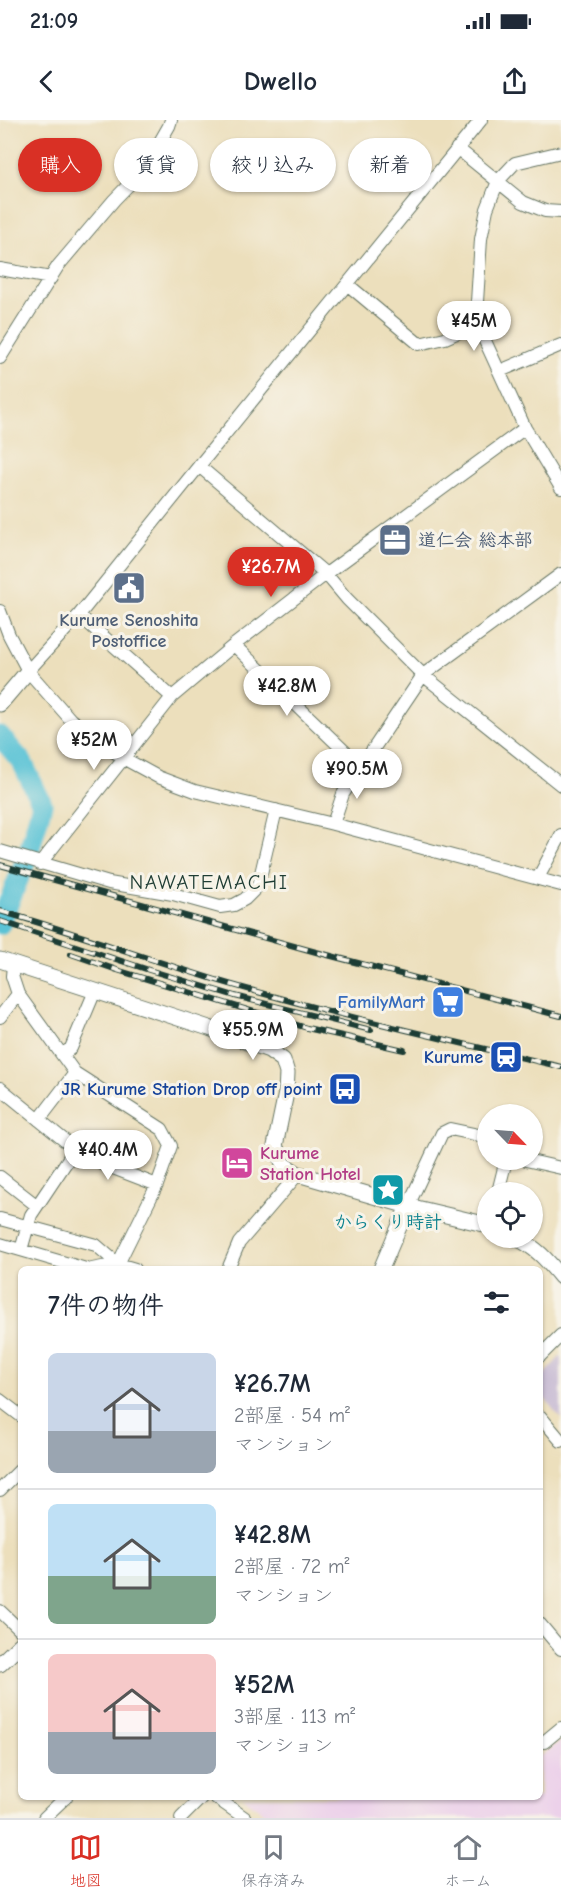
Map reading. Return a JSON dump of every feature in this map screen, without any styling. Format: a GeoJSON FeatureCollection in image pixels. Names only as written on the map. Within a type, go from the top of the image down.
{"type":"FeatureCollection","features":[{"type":"Feature","properties":{"kind":"main road"},"geometry":{"type":"LineString","coordinates":[[0,704],[27,671]]}},
{"type":"Feature","properties":{"kind":"main road"},"geometry":{"type":"LineString","coordinates":[[6,962],[269,1050],[282,1060],[287,1073],[286,1093],[275,1146],[284,1165],[298,1174],[408,1206],[477,1222]]}},
{"type":"Feature","properties":{"kind":"main road"},"geometry":{"type":"LineString","coordinates":[[382,1266],[408,1206]]}},
{"type":"Feature","properties":{"kind":"main road"},"geometry":{"type":"LineString","coordinates":[[533,1248],[544,1256],[561,1277]]}},
{"type":"Feature","properties":{"kind":"main road"},"geometry":{"type":"LineString","coordinates":[[0,1664],[18,1647]]}},
{"type":"Feature","properties":{"kind":"street"},"geometry":{"type":"LineString","coordinates":[[0,358],[58,266],[114,200],[145,168],[171,120]]}},
{"type":"Feature","properties":{"kind":"street"},"geometry":{"type":"LineString","coordinates":[[27,671],[79,615],[481,120]]}},
{"type":"Feature","properties":{"kind":"street"},"geometry":{"type":"LineString","coordinates":[[457,148],[523,202],[544,211],[561,212]]}},
{"type":"Feature","properties":{"kind":"street"},"geometry":{"type":"LineString","coordinates":[[561,152],[515,163],[498,181],[487,209],[481,239],[477,294],[481,332],[525,428],[561,488]]}},
{"type":"Feature","properties":{"kind":"street"},"geometry":{"type":"LineString","coordinates":[[0,269],[51,278]]}},
{"type":"Feature","properties":{"kind":"street"},"geometry":{"type":"LineString","coordinates":[[347,284],[419,344],[445,338],[479,322]]}},
{"type":"Feature","properties":{"kind":"street"},"geometry":{"type":"LineString","coordinates":[[500,371],[561,345]]}},
{"type":"Feature","properties":{"kind":"street"},"geometry":{"type":"LineString","coordinates":[[40,864],[172,697],[234,645],[326,574],[525,428]]}},
{"type":"Feature","properties":{"kind":"street"},"geometry":{"type":"LineString","coordinates":[[199,466],[326,574],[347,599],[423,675],[561,785]]}},
{"type":"Feature","properties":{"kind":"street"},"geometry":{"type":"LineString","coordinates":[[333,824],[343,794],[423,675],[561,574]]}},
{"type":"Feature","properties":{"kind":"street"},"geometry":{"type":"LineString","coordinates":[[0,611],[27,671],[71,720],[123,758],[158,777],[195,791],[333,824],[561,885]]}},
{"type":"Feature","properties":{"kind":"street"},"geometry":{"type":"LineString","coordinates":[[79,615],[172,697]]}},
{"type":"Feature","properties":{"kind":"street"},"geometry":{"type":"LineString","coordinates":[[234,645],[361,767]]}},
{"type":"Feature","properties":{"kind":"street"},"geometry":{"type":"LineString","coordinates":[[0,851],[109,883],[173,894],[220,907],[234,905],[245,899],[258,886],[276,810]]}},
{"type":"Feature","properties":{"kind":"street"},"geometry":{"type":"LineString","coordinates":[[538,878],[561,835]]}},
{"type":"Feature","properties":{"kind":"street"},"geometry":{"type":"LineString","coordinates":[[0,1219],[96,1245],[118,1266],[157,1185],[171,1146],[162,1129],[75,1073],[18,993],[6,962]]}},
{"type":"Feature","properties":{"kind":"street"},"geometry":{"type":"LineString","coordinates":[[62,1055],[70,1047],[95,991]]}},
{"type":"Feature","properties":{"kind":"street"},"geometry":{"type":"LineString","coordinates":[[0,1017],[18,993]]}},
{"type":"Feature","properties":{"kind":"street"},"geometry":{"type":"LineString","coordinates":[[39,1120],[75,1073]]}},
{"type":"Feature","properties":{"kind":"street"},"geometry":{"type":"LineString","coordinates":[[0,1088],[75,1149],[92,1160],[157,1185]]}},
{"type":"Feature","properties":{"kind":"street"},"geometry":{"type":"LineString","coordinates":[[408,1206],[442,1133],[450,1129],[477,1135]]}},
{"type":"Feature","properties":{"kind":"street"},"geometry":{"type":"LineString","coordinates":[[21,1250],[27,1226],[36,1205],[75,1149]]}},
{"type":"Feature","properties":{"kind":"street"},"geometry":{"type":"LineString","coordinates":[[543,1164],[561,1168]]}},
{"type":"Feature","properties":{"kind":"street"},"geometry":{"type":"LineString","coordinates":[[229,1266],[240,1243],[298,1174]]}},
{"type":"Feature","properties":{"kind":"street"},"geometry":{"type":"LineString","coordinates":[[0,1177],[36,1205]]}},
{"type":"Feature","properties":{"kind":"street"},"geometry":{"type":"LineString","coordinates":[[0,1244],[76,1266]]}},
{"type":"Feature","properties":{"kind":"street"},"geometry":{"type":"LineString","coordinates":[[543,1353],[561,1335]]}},
{"type":"Feature","properties":{"kind":"street"},"geometry":{"type":"LineString","coordinates":[[0,1400],[18,1414]]}},
{"type":"Feature","properties":{"kind":"street"},"geometry":{"type":"LineString","coordinates":[[543,1420],[561,1441]]}},
{"type":"Feature","properties":{"kind":"street"},"geometry":{"type":"LineString","coordinates":[[0,1490],[18,1472]]}},
{"type":"Feature","properties":{"kind":"street"},"geometry":{"type":"LineString","coordinates":[[0,1611],[18,1628]]}},
{"type":"Feature","properties":{"kind":"street"},"geometry":{"type":"LineString","coordinates":[[543,1628],[561,1649]]}},
{"type":"Feature","properties":{"kind":"street"},"geometry":{"type":"LineString","coordinates":[[543,1742],[561,1728]]}},
{"type":"Feature","properties":{"kind":"street"},"geometry":{"type":"LineString","coordinates":[[44,1818],[63,1800]]}},
{"type":"Feature","properties":{"kind":"street"},"geometry":{"type":"LineString","coordinates":[[181,1818],[199,1800]]}},
{"type":"Feature","properties":{"kind":"street"},"geometry":{"type":"LineString","coordinates":[[219,1800],[245,1818]]}},
{"type":"Feature","properties":{"kind":"shaded area"},"geometry":{"type":"Polygon","coordinates":[[[561,1356],[561,1419],[543,1397],[543,1376],[561,1356]]]}},
{"type":"Feature","properties":{"kind":"shaded area"},"geometry":{"type":"Polygon","coordinates":[[[561,1741],[561,1818],[270,1818],[247,1800],[543,1800],[543,1755],[561,1741]]]}},
{"type":"Feature","properties":{"kind":"waterway"},"geometry":{"type":"LineString","coordinates":[[0,736],[22,762],[42,804],[28,855],[0,924]]}},
{"type":"Feature","properties":{"kind":"railway"},"geometry":{"type":"LineString","coordinates":[[0,865],[316,952],[561,1016]]}},
{"type":"Feature","properties":{"kind":"railway"},"geometry":{"type":"LineString","coordinates":[[0,911],[267,995],[561,1067]]}},
{"type":"Feature","properties":{"kind":"railway"},"geometry":{"type":"LineString","coordinates":[[0,921],[235,996],[371,1030]]}},
{"type":"Feature","properties":{"kind":"railway"},"geometry":{"type":"LineString","coordinates":[[71,954],[307,1028],[404,1050]]}},
{"type":"Feature","properties":{"kind":"place","name":"道仁会 総本部"},"geometry":{"type":"Point","coordinates":[395,540]}},
{"type":"Feature","properties":{"kind":"place","name":"Kurume Senoshita Postoffice"},"geometry":{"type":"Point","coordinates":[129,588]}},
{"type":"Feature","properties":{"kind":"place","name":"FamilyMart"},"geometry":{"type":"Point","coordinates":[448,1002]}},
{"type":"Feature","properties":{"kind":"place","name":"Kurume"},"geometry":{"type":"Point","coordinates":[506,1057]}},
{"type":"Feature","properties":{"kind":"place","name":"JR Kurume Station Drop off point"},"geometry":{"type":"Point","coordinates":[345,1089]}},
{"type":"Feature","properties":{"kind":"place","name":"Kurume Station Hotel"},"geometry":{"type":"Point","coordinates":[237,1163]}},
{"type":"Feature","properties":{"kind":"place","name":"からくり時計"},"geometry":{"type":"Point","coordinates":[388,1190]}},
{"type":"Feature","properties":{"kind":"district","name":"NAWATEMACHI"},"geometry":{"type":"Point","coordinates":[209,882]}}]}
